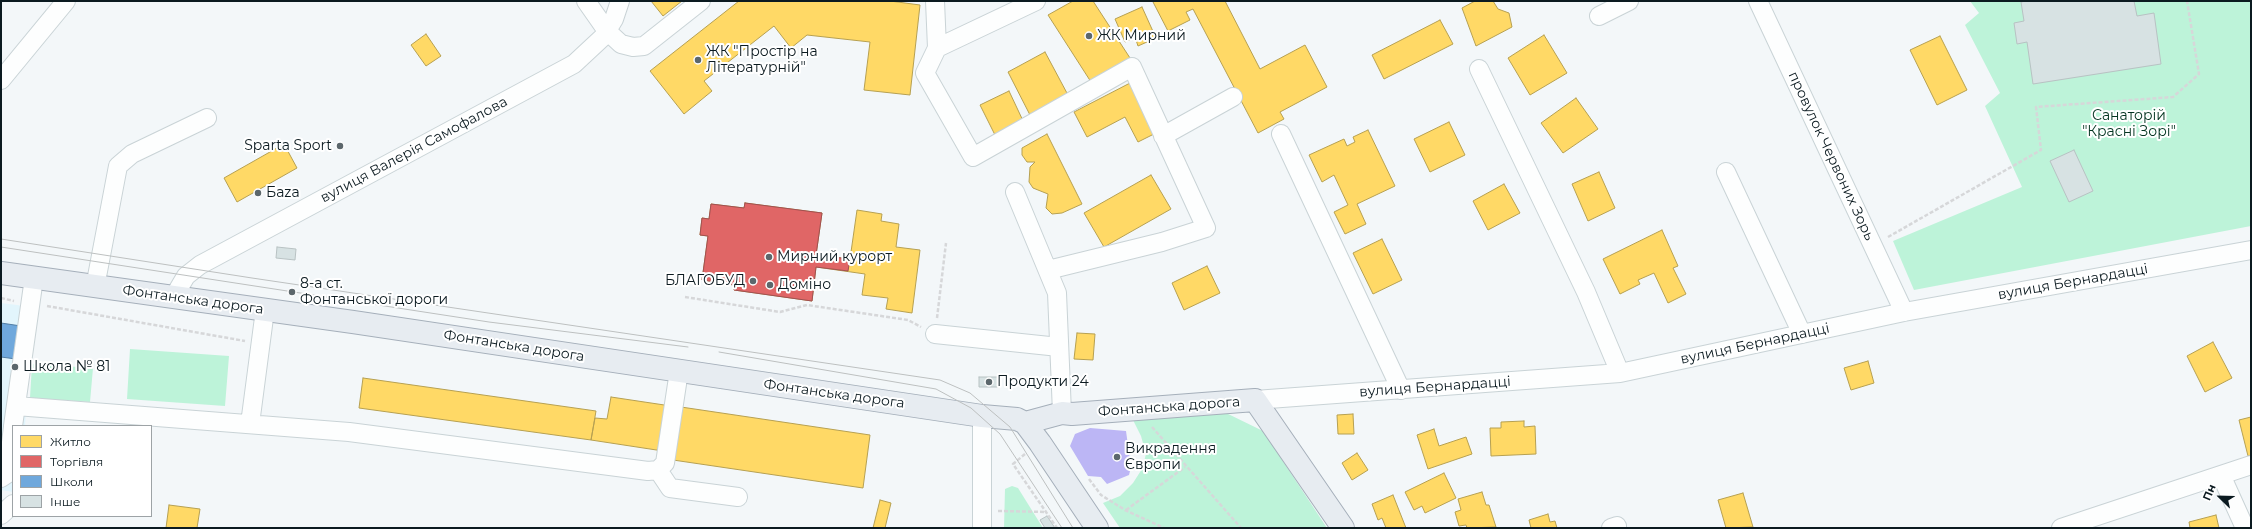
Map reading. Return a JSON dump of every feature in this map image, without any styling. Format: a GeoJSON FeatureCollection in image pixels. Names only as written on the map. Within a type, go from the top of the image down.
{"type":"FeatureCollection","features":[{"type":"Feature","properties":{"kind":"main road","name":"Фонтанська дорога"},"geometry":{"type":"LineString","coordinates":[[1,274],[265,310],[982,416],[1017,419],[1025,423],[1062,413],[1072,414],[1255,400],[1343,528]]}},
{"type":"Feature","properties":{"kind":"main road"},"geometry":{"type":"LineString","coordinates":[[1025,423],[1098,528]]}},
{"type":"Feature","properties":{"kind":"street"},"geometry":{"type":"LineString","coordinates":[[1,80],[66,1]]}},
{"type":"Feature","properties":{"kind":"street"},"geometry":{"type":"LineString","coordinates":[[586,1],[607,31],[621,44],[633,47],[644,46],[701,1]]}},
{"type":"Feature","properties":{"kind":"street","name":"вулиця Валерія Самофалова"},"geometry":{"type":"LineString","coordinates":[[173,298],[186,276],[200,265],[574,64],[591,50],[607,31],[620,1]]}},
{"type":"Feature","properties":{"kind":"street"},"geometry":{"type":"LineString","coordinates":[[935,1],[937,48],[925,73],[973,157],[1132,67],[1206,228],[1162,242],[1048,270]]}},
{"type":"Feature","properties":{"kind":"street"},"geometry":{"type":"LineString","coordinates":[[937,48],[1036,1]]}},
{"type":"Feature","properties":{"kind":"street"},"geometry":{"type":"LineString","coordinates":[[1599,16],[1629,1]]}},
{"type":"Feature","properties":{"kind":"street","name":"провулок Червоних Зорь"},"geometry":{"type":"LineString","coordinates":[[1758,1],[1904,312]]}},
{"type":"Feature","properties":{"kind":"street"},"geometry":{"type":"LineString","coordinates":[[1479,69],[1586,292],[1620,373]]}},
{"type":"Feature","properties":{"kind":"street"},"geometry":{"type":"LineString","coordinates":[[1163,136],[1233,97]]}},
{"type":"Feature","properties":{"kind":"street"},"geometry":{"type":"LineString","coordinates":[[95,287],[118,166],[132,154],[207,118]]}},
{"type":"Feature","properties":{"kind":"street"},"geometry":{"type":"LineString","coordinates":[[1281,134],[1401,390]]}},
{"type":"Feature","properties":{"kind":"street"},"geometry":{"type":"LineString","coordinates":[[1726,172],[1802,334]]}},
{"type":"Feature","properties":{"kind":"street"},"geometry":{"type":"LineString","coordinates":[[1015,192],[1057,293],[1062,413]]}},
{"type":"Feature","properties":{"kind":"street","name":"вулиця Бернардацці"},"geometry":{"type":"LineString","coordinates":[[1255,400],[1620,373],[1904,312],[2251,250]]}},
{"type":"Feature","properties":{"kind":"street"},"geometry":{"type":"LineString","coordinates":[[13,425],[34,278]]}},
{"type":"Feature","properties":{"kind":"street"},"geometry":{"type":"LineString","coordinates":[[250,424],[265,310]]}},
{"type":"Feature","properties":{"kind":"street"},"geometry":{"type":"LineString","coordinates":[[935,334],[1059,347]]}},
{"type":"Feature","properties":{"kind":"street"},"geometry":{"type":"LineString","coordinates":[[16,406],[349,432],[648,471],[658,470],[665,463],[679,371]]}},
{"type":"Feature","properties":{"kind":"street"},"geometry":{"type":"LineString","coordinates":[[982,416],[982,528]]}},
{"type":"Feature","properties":{"kind":"street"},"geometry":{"type":"LineString","coordinates":[[1,478],[7,474],[12,435]]}},
{"type":"Feature","properties":{"kind":"street"},"geometry":{"type":"LineString","coordinates":[[2061,528],[2251,465]]}},
{"type":"Feature","properties":{"kind":"street"},"geometry":{"type":"LineString","coordinates":[[658,470],[670,488],[738,497]]}},
{"type":"Feature","properties":{"kind":"street"},"geometry":{"type":"LineString","coordinates":[[2221,475],[2245,528]]}},
{"type":"Feature","properties":{"kind":"street"},"geometry":{"type":"LineString","coordinates":[[1,515],[12,505]]}},
{"type":"Feature","properties":{"kind":"path"},"geometry":{"type":"LineString","coordinates":[[1872,245],[2041,150],[2036,107],[2173,97],[2199,74],[2187,1]]}},
{"type":"Feature","properties":{"kind":"path"},"geometry":{"type":"LineString","coordinates":[[686,297],[780,312],[807,305],[815,306],[908,320],[935,334],[946,243]]}},
{"type":"Feature","properties":{"kind":"path"},"geometry":{"type":"LineString","coordinates":[[1,298],[261,343]]}},
{"type":"Feature","properties":{"kind":"path"},"geometry":{"type":"LineString","coordinates":[[1148,422],[1185,467],[1241,528]]}},
{"type":"Feature","properties":{"kind":"path"},"geometry":{"type":"LineString","coordinates":[[1040,443],[1013,464],[1058,528]]}},
{"type":"Feature","properties":{"kind":"path"},"geometry":{"type":"LineString","coordinates":[[1125,510],[1185,467]]}},
{"type":"Feature","properties":{"kind":"path"},"geometry":{"type":"LineString","coordinates":[[1087,477],[1101,495],[1125,510],[1164,528]]}},
{"type":"Feature","properties":{"kind":"path"},"geometry":{"type":"LineString","coordinates":[[982,510],[1047,512]]}},
{"type":"Feature","properties":{"kind":"shaded area","name":"Школа № 81"},"geometry":{"type":"Polygon","coordinates":[[[1,303],[33,307],[25,425],[12,425],[12,492],[1,490],[1,303]]]}},
{"type":"Feature","properties":{"kind":"shaded area"},"geometry":{"type":"Polygon","coordinates":[[[1090,428],[1126,431],[1131,467],[1129,475],[1107,484],[1101,477],[1088,476],[1070,446],[1075,434],[1090,428]]]}},
{"type":"Feature","properties":{"kind":"green space","name":"Санаторій \"Красні Зорі\""},"geometry":{"type":"Polygon","coordinates":[[[1970,1],[2251,1],[2251,226],[1914,290],[1893,241],[2022,187],[1985,106],[2000,93],[1965,25],[1979,13],[1970,1]]]}},
{"type":"Feature","properties":{"kind":"green space"},"geometry":{"type":"Polygon","coordinates":[[[130,349],[229,356],[225,406],[127,399],[130,349]]]}},
{"type":"Feature","properties":{"kind":"green space"},"geometry":{"type":"Polygon","coordinates":[[[32,364],[93,368],[90,402],[30,398],[32,364]]]}},
{"type":"Feature","properties":{"kind":"green space"},"geometry":{"type":"Polygon","coordinates":[[[1224,412],[1263,431],[1327,528],[1120,528],[1103,503],[1120,496],[1133,483],[1142,469],[1146,454],[1141,436],[1133,420],[1224,412]]]}},
{"type":"Feature","properties":{"kind":"green space"},"geometry":{"type":"Polygon","coordinates":[[[1012,486],[1018,488],[1043,528],[1004,528],[1005,489],[1012,486]]]}},
{"type":"Feature","properties":{"kind":"building: Житло"},"geometry":{"type":"Polygon","coordinates":[[[651,1],[682,1],[663,16],[651,1]]]}},
{"type":"Feature","properties":{"kind":"building: Житло","name":"ЖК \"Простір на Літературній\""},"geometry":{"type":"Polygon","coordinates":[[[739,1],[890,1],[920,5],[910,95],[864,90],[870,42],[807,35],[791,48],[774,26],[704,81],[712,91],[684,114],[650,71],[739,1]]]}},
{"type":"Feature","properties":{"kind":"building: Житло","name":"ЖК Мирний"},"geometry":{"type":"Polygon","coordinates":[[[1073,1],[1093,1],[1130,58],[1091,82],[1048,15],[1073,1]]]}},
{"type":"Feature","properties":{"kind":"building: Житло"},"geometry":{"type":"Polygon","coordinates":[[[1225,1],[1260,69],[1305,45],[1327,87],[1280,112],[1284,119],[1258,133],[1193,9],[1186,12],[1190,20],[1168,31],[1153,2],[1225,1]]]}},
{"type":"Feature","properties":{"kind":"building: Житло"},"geometry":{"type":"Polygon","coordinates":[[[1475,1],[1493,1],[1498,9],[1509,13],[1512,27],[1476,46],[1462,8],[1475,1]]]}},
{"type":"Feature","properties":{"kind":"building: Житло"},"geometry":{"type":"Polygon","coordinates":[[[1142,7],[1156,38],[1138,46],[1135,37],[1125,42],[1115,19],[1142,7]]]}},
{"type":"Feature","properties":{"kind":"building: Житло"},"geometry":{"type":"Polygon","coordinates":[[[1440,20],[1453,44],[1384,79],[1372,55],[1440,20]]]}},
{"type":"Feature","properties":{"kind":"building: Житло"},"geometry":{"type":"Polygon","coordinates":[[[426,34],[441,56],[426,66],[411,45],[426,34]]]}},
{"type":"Feature","properties":{"kind":"building: Житло"},"geometry":{"type":"Polygon","coordinates":[[[1544,35],[1567,73],[1530,95],[1508,58],[1544,35]]]}},
{"type":"Feature","properties":{"kind":"building: Житло"},"geometry":{"type":"Polygon","coordinates":[[[1940,36],[1967,90],[1937,105],[1910,50],[1940,36]]]}},
{"type":"Feature","properties":{"kind":"building: Житло"},"geometry":{"type":"Polygon","coordinates":[[[1045,52],[1068,95],[1030,115],[1008,72],[1045,52]]]}},
{"type":"Feature","properties":{"kind":"building: Житло"},"geometry":{"type":"Polygon","coordinates":[[[1132,82],[1158,132],[1138,142],[1125,117],[1087,137],[1074,112],[1132,82]]]}},
{"type":"Feature","properties":{"kind":"building: Житло"},"geometry":{"type":"Polygon","coordinates":[[[1009,91],[1025,125],[997,139],[980,105],[1009,91]]]}},
{"type":"Feature","properties":{"kind":"building: Житло"},"geometry":{"type":"Polygon","coordinates":[[[1576,98],[1598,129],[1563,153],[1541,123],[1576,98]]]}},
{"type":"Feature","properties":{"kind":"building: Житло"},"geometry":{"type":"Polygon","coordinates":[[[1449,122],[1465,155],[1430,172],[1414,139],[1449,122]]]}},
{"type":"Feature","properties":{"kind":"building: Житло"},"geometry":{"type":"Polygon","coordinates":[[[1368,130],[1395,186],[1357,204],[1366,224],[1345,234],[1334,212],[1348,205],[1334,175],[1322,182],[1309,155],[1344,139],[1347,146],[1355,142],[1353,137],[1368,130]]]}},
{"type":"Feature","properties":{"kind":"building: Житло"},"geometry":{"type":"Polygon","coordinates":[[[1047,134],[1082,204],[1062,213],[1052,214],[1046,208],[1048,194],[1033,188],[1029,182],[1030,167],[1035,162],[1027,162],[1022,155],[1022,148],[1047,134]]]}},
{"type":"Feature","properties":{"kind":"building: Житло"},"geometry":{"type":"Polygon","coordinates":[[[284,144],[297,168],[237,202],[224,178],[284,144]]]}},
{"type":"Feature","properties":{"kind":"building: Житло"},"geometry":{"type":"Polygon","coordinates":[[[1599,172],[1615,208],[1588,221],[1572,184],[1599,172]]]}},
{"type":"Feature","properties":{"kind":"building: Житло"},"geometry":{"type":"Polygon","coordinates":[[[1151,175],[1171,209],[1104,247],[1084,213],[1151,175]]]}},
{"type":"Feature","properties":{"kind":"building: Житло"},"geometry":{"type":"Polygon","coordinates":[[[1504,184],[1520,213],[1488,230],[1473,201],[1504,184]]]}},
{"type":"Feature","properties":{"kind":"building: Житло","name":"Мирний курорт"},"geometry":{"type":"Polygon","coordinates":[[[745,203],[822,213],[816,255],[850,259],[857,210],[882,214],[881,221],[899,224],[896,247],[920,250],[912,313],[886,309],[888,298],[862,295],[865,274],[816,267],[812,301],[734,290],[734,285],[702,280],[708,236],[700,235],[702,218],[709,219],[711,204],[744,208],[745,203]]]}},
{"type":"Feature","properties":{"kind":"building: Житло"},"geometry":{"type":"Polygon","coordinates":[[[1662,230],[1678,266],[1673,268],[1686,294],[1668,303],[1654,273],[1638,280],[1640,284],[1620,294],[1603,259],[1662,230]]]}},
{"type":"Feature","properties":{"kind":"building: Житло"},"geometry":{"type":"Polygon","coordinates":[[[1382,239],[1402,280],[1373,294],[1353,253],[1382,239]]]}},
{"type":"Feature","properties":{"kind":"building: Житло"},"geometry":{"type":"Polygon","coordinates":[[[1207,266],[1220,293],[1184,310],[1172,283],[1207,266]]]}},
{"type":"Feature","properties":{"kind":"building: Житло"},"geometry":{"type":"Polygon","coordinates":[[[1077,333],[1095,334],[1093,360],[1074,359],[1077,333]]]}},
{"type":"Feature","properties":{"kind":"building: Житло"},"geometry":{"type":"Polygon","coordinates":[[[2213,342],[2232,378],[2205,392],[2187,356],[2213,342]]]}},
{"type":"Feature","properties":{"kind":"building: Житло"},"geometry":{"type":"Polygon","coordinates":[[[1868,361],[1874,383],[1851,390],[1844,368],[1868,361]]]}},
{"type":"Feature","properties":{"kind":"building: Житло"},"geometry":{"type":"Polygon","coordinates":[[[363,378],[596,411],[591,440],[359,408],[363,378]]]}},
{"type":"Feature","properties":{"kind":"building: Житло"},"geometry":{"type":"Polygon","coordinates":[[[611,397],[671,406],[663,451],[591,440],[595,418],[607,419],[611,397]]]}},
{"type":"Feature","properties":{"kind":"building: Житло"},"geometry":{"type":"Polygon","coordinates":[[[681,407],[870,435],[863,488],[673,460],[681,407]]]}},
{"type":"Feature","properties":{"kind":"building: Житло"},"geometry":{"type":"Polygon","coordinates":[[[1353,414],[1354,434],[1338,434],[1337,415],[1353,414]]]}},
{"type":"Feature","properties":{"kind":"building: Житло"},"geometry":{"type":"Polygon","coordinates":[[[2251,417],[2251,455],[2248,456],[2239,420],[2251,417]]]}},
{"type":"Feature","properties":{"kind":"building: Житло"},"geometry":{"type":"Polygon","coordinates":[[[1524,421],[1524,427],[1535,426],[1536,454],[1491,456],[1490,428],[1501,428],[1501,422],[1524,421]]]}},
{"type":"Feature","properties":{"kind":"building: Житло"},"geometry":{"type":"Polygon","coordinates":[[[1434,429],[1439,446],[1466,437],[1472,454],[1428,469],[1417,435],[1434,429]]]}},
{"type":"Feature","properties":{"kind":"building: Житло"},"geometry":{"type":"Polygon","coordinates":[[[1357,453],[1368,470],[1352,480],[1342,463],[1357,453]]]}},
{"type":"Feature","properties":{"kind":"building: Житло"},"geometry":{"type":"Polygon","coordinates":[[[1444,473],[1456,498],[1425,513],[1422,506],[1414,510],[1405,492],[1444,473]]]}},
{"type":"Feature","properties":{"kind":"building: Житло"},"geometry":{"type":"Polygon","coordinates":[[[1482,492],[1486,505],[1489,505],[1496,527],[1467,528],[1466,525],[1459,526],[1455,512],[1461,510],[1458,499],[1482,492]]]}},
{"type":"Feature","properties":{"kind":"building: Житло"},"geometry":{"type":"Polygon","coordinates":[[[1743,493],[1753,527],[1726,528],[1718,500],[1743,493]]]}},
{"type":"Feature","properties":{"kind":"building: Житло"},"geometry":{"type":"Polygon","coordinates":[[[1393,495],[1406,528],[1386,528],[1382,518],[1378,520],[1372,504],[1393,495]]]}},
{"type":"Feature","properties":{"kind":"building: Житло"},"geometry":{"type":"Polygon","coordinates":[[[880,500],[891,503],[885,528],[873,528],[880,500]]]}},
{"type":"Feature","properties":{"kind":"building: Житло"},"geometry":{"type":"Polygon","coordinates":[[[169,505],[200,509],[197,528],[166,528],[169,505]]]}},
{"type":"Feature","properties":{"kind":"building: Житло"},"geometry":{"type":"Polygon","coordinates":[[[1548,514],[1550,522],[1555,521],[1557,528],[1531,528],[1529,520],[1548,514]]]}},
{"type":"Feature","properties":{"kind":"building: Житло"},"geometry":{"type":"Polygon","coordinates":[[[2216,515],[2219,528],[2190,528],[2189,522],[2216,515]]]}},
{"type":"Feature","properties":{"kind":"building: Торгівля","name":"Мирний курорт"},"geometry":{"type":"Polygon","coordinates":[[[745,203],[822,213],[816,255],[850,259],[848,271],[816,267],[812,301],[734,290],[734,285],[702,280],[708,236],[700,235],[702,218],[709,219],[711,204],[744,208],[745,203]]]}},
{"type":"Feature","properties":{"kind":"building: Школи"},"geometry":{"type":"Polygon","coordinates":[[[1,323],[21,326],[16,359],[1,357],[1,323]]]}},
{"type":"Feature","properties":{"kind":"building: Інше"},"geometry":{"type":"Polygon","coordinates":[[[2134,1],[2137,16],[2154,13],[2161,64],[2033,84],[2027,42],[2017,44],[2014,23],[2024,21],[2021,2],[2134,1]]]}},
{"type":"Feature","properties":{"kind":"building: Інше"},"geometry":{"type":"Polygon","coordinates":[[[2074,150],[2093,191],[2069,202],[2050,161],[2074,150]]]}},
{"type":"Feature","properties":{"kind":"building: Інше"},"geometry":{"type":"Polygon","coordinates":[[[277,247],[296,249],[295,260],[276,258],[277,247]]]}},
{"type":"Feature","properties":{"kind":"building: Інше","name":"Продукти 24"},"geometry":{"type":"Polygon","coordinates":[[[979,377],[999,377],[999,387],[979,387],[979,377]]]}},
{"type":"Feature","properties":{"kind":"building: Інше"},"geometry":{"type":"Polygon","coordinates":[[[1047,516],[1055,528],[1045,528],[1040,520],[1047,516]]]}},
{"type":"Feature","properties":{"kind":"tram line"},"geometry":{"type":"LineString","coordinates":[[1,239],[252,278],[940,380],[970,393],[1010,427],[1073,528]]}},
{"type":"Feature","properties":{"kind":"tram line"},"geometry":{"type":"LineString","coordinates":[[1,247],[489,322],[688,347]]}},
{"type":"Feature","properties":{"kind":"tram line"},"geometry":{"type":"LineString","coordinates":[[719,352],[936,389],[971,408],[1000,434],[1062,528]]}},
{"type":"Feature","properties":{"kind":"place","name":"ЖК Мирний"},"geometry":{"type":"Point","coordinates":[1089,36]}},
{"type":"Feature","properties":{"kind":"place","name":"ЖК \"Простір на Літературній\""},"geometry":{"type":"Point","coordinates":[698,60]}},
{"type":"Feature","properties":{"kind":"place","name":"Sparta Sport"},"geometry":{"type":"Point","coordinates":[340,146]}},
{"type":"Feature","properties":{"kind":"place","name":"Баzа"},"geometry":{"type":"Point","coordinates":[258,193]}},
{"type":"Feature","properties":{"kind":"place","name":"Мирний курорт"},"geometry":{"type":"Point","coordinates":[769,257]}},
{"type":"Feature","properties":{"kind":"place","name":"БЛАГОБУД"},"geometry":{"type":"Point","coordinates":[753,281]}},
{"type":"Feature","properties":{"kind":"place","name":"Доміно"},"geometry":{"type":"Point","coordinates":[770,285]}},
{"type":"Feature","properties":{"kind":"place","name":"8-а ст. Фонтанської дороги"},"geometry":{"type":"Point","coordinates":[292,292]}},
{"type":"Feature","properties":{"kind":"place","name":"Школа № 81"},"geometry":{"type":"Point","coordinates":[15,367]}},
{"type":"Feature","properties":{"kind":"place","name":"Продукти 24"},"geometry":{"type":"Point","coordinates":[989,382]}},
{"type":"Feature","properties":{"kind":"place","name":"Викрадення Європи"},"geometry":{"type":"Point","coordinates":[1117,457]}}]}
